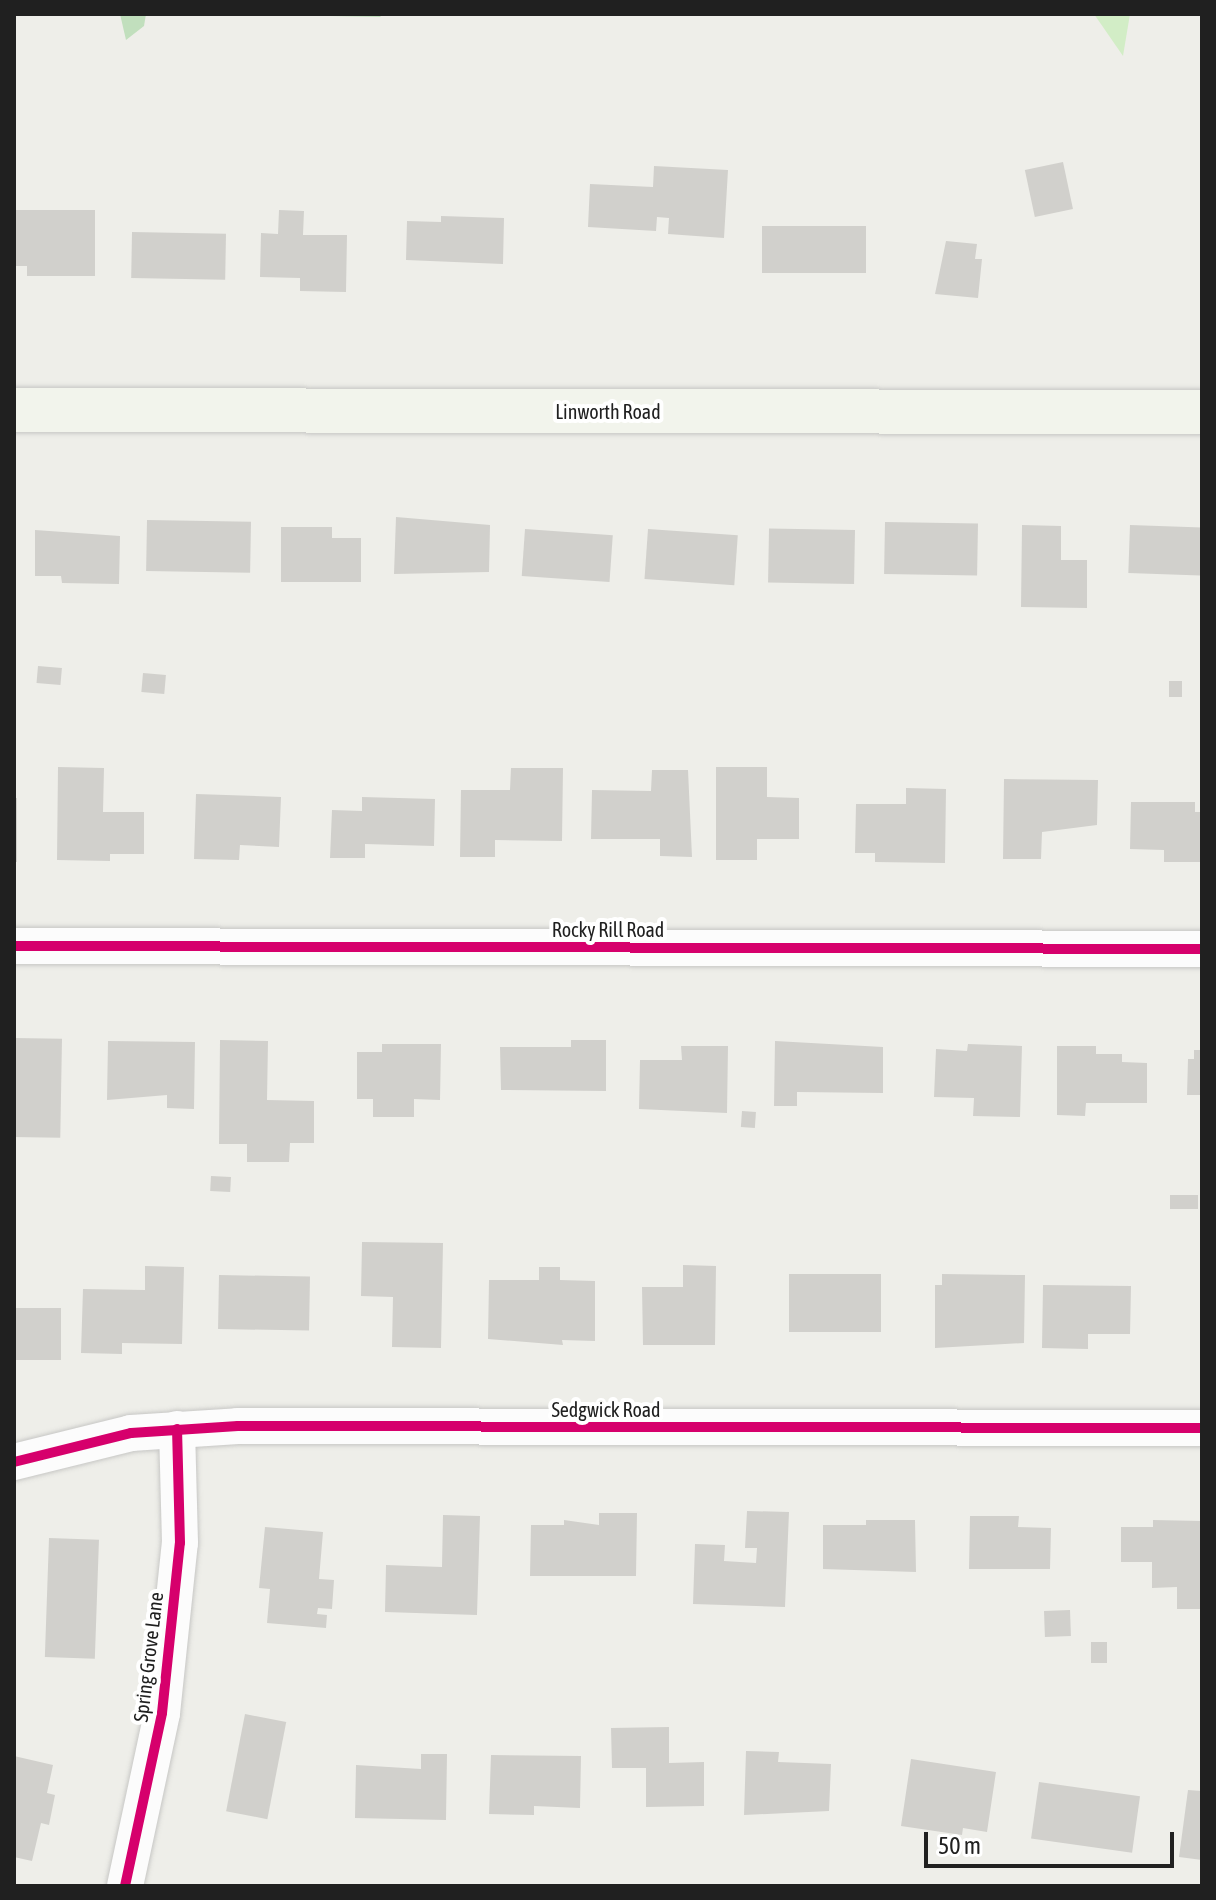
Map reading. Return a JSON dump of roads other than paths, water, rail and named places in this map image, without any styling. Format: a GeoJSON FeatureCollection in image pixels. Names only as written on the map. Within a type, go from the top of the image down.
{"type":"FeatureCollection","features":[{"type":"Feature","properties":{"kind":"main road","name":"Linworth Road"},"geometry":{"type":"LineString","coordinates":[[14,410],[1202,412]]}},
{"type":"Feature","properties":{"kind":"street","name":"Rocky Rill Road"},"geometry":{"type":"LineString","coordinates":[[14,946],[1202,949]]}},
{"type":"Feature","properties":{"kind":"street","name":"Sedgwick Road"},"geometry":{"type":"LineString","coordinates":[[14,1462],[131,1433],[177,1429],[1202,1428]]}},
{"type":"Feature","properties":{"kind":"street","name":"Spring Grove Lane"},"geometry":{"type":"LineString","coordinates":[[125,1886],[162,1713],[180,1543],[177,1429]]}}]}
